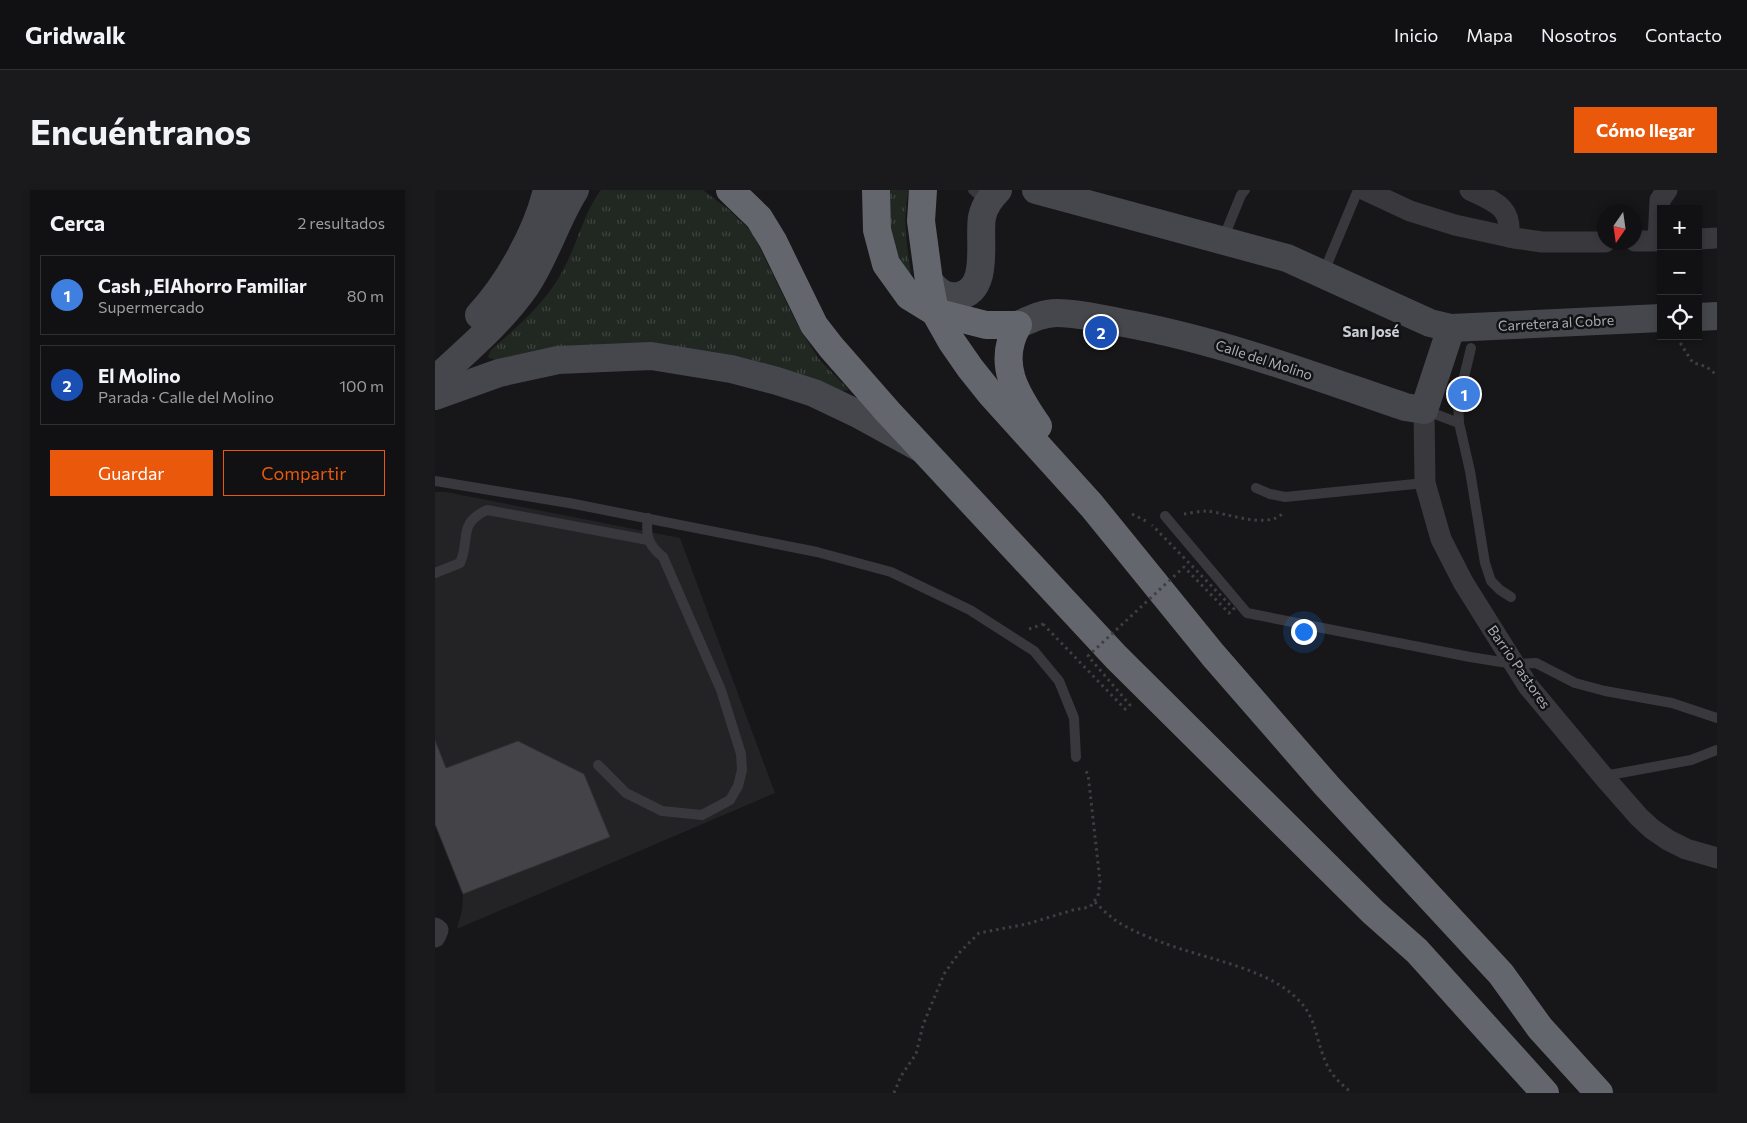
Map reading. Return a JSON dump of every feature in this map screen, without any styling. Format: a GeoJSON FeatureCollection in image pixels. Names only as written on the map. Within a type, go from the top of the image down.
{"type":"FeatureCollection","features":[{"type":"Feature","properties":{"kind":"highway"},"geometry":{"type":"LineString","coordinates":[[730,190],[759,218],[773,241],[815,324],[831,348],[888,412],[1123,663],[1373,912],[1417,951],[1545,1093]]}},
{"type":"Feature","properties":{"kind":"highway"},"geometry":{"type":"LineString","coordinates":[[876,190],[877,230],[886,264],[909,296],[935,312],[986,325],[1017,325],[1008,351],[1011,377],[1019,398],[1092,506]]}},
{"type":"Feature","properties":{"kind":"highway"},"geometry":{"type":"LineString","coordinates":[[923,190],[921,220],[935,312],[952,342],[990,393],[1092,506],[1213,655],[1327,786],[1501,974],[1540,1028],[1599,1093]]}},
{"type":"Feature","properties":{"kind":"street"},"geometry":{"type":"LineString","coordinates":[[435,361],[493,299],[527,243],[547,190]]}},
{"type":"Feature","properties":{"kind":"street"},"geometry":{"type":"LineString","coordinates":[[435,380],[493,327],[526,286],[549,244],[567,202],[575,190]]}},
{"type":"Feature","properties":{"kind":"street","name":"Carretera al Cobre"},"geometry":{"type":"LineString","coordinates":[[1036,190],[1287,258],[1430,323],[1451,328],[1657,318]]}},
{"type":"Feature","properties":{"kind":"street"},"geometry":{"type":"LineString","coordinates":[[1365,190],[1410,211],[1455,225],[1542,242],[1597,242]]}},
{"type":"Feature","properties":{"kind":"street"},"geometry":{"type":"LineString","coordinates":[[1470,190],[1495,203],[1506,212],[1510,228],[1509,237]]}},
{"type":"Feature","properties":{"kind":"street"},"geometry":{"type":"LineString","coordinates":[[1660,205],[1660,200],[1667,190]]}},
{"type":"Feature","properties":{"kind":"street"},"geometry":{"type":"LineString","coordinates":[[929,281],[943,295],[954,297],[965,295],[979,278],[981,232],[987,194]]}},
{"type":"Feature","properties":{"kind":"street"},"geometry":{"type":"LineString","coordinates":[[1702,239],[1717,238]]}},
{"type":"Feature","properties":{"kind":"street"},"geometry":{"type":"LineString","coordinates":[[1642,241],[1657,241]]}},
{"type":"Feature","properties":{"kind":"street","name":"Calle del Molino"},"geometry":{"type":"LineString","coordinates":[[1017,325],[1039,316],[1055,313],[1080,314],[1153,329],[1205,341],[1281,364],[1405,407],[1424,410]]}},
{"type":"Feature","properties":{"kind":"street"},"geometry":{"type":"LineString","coordinates":[[1702,317],[1717,316]]}},
{"type":"Feature","properties":{"kind":"street"},"geometry":{"type":"LineString","coordinates":[[1424,410],[1451,328]]}},
{"type":"Feature","properties":{"kind":"street"},"geometry":{"type":"LineString","coordinates":[[435,396],[499,373],[558,360],[651,356],[731,369],[777,380],[857,413],[926,451]]}},
{"type":"Feature","properties":{"kind":"street","name":"Barrio Pastores"},"geometry":{"type":"LineString","coordinates":[[1424,410],[1425,483],[1441,540],[1463,582],[1528,686],[1603,776],[1652,829],[1686,849],[1717,858]]}},
{"type":"Feature","properties":{"kind":"lane"},"geometry":{"type":"LineString","coordinates":[[1223,241],[1241,195],[1245,190]]}},
{"type":"Feature","properties":{"kind":"lane"},"geometry":{"type":"LineString","coordinates":[[1323,274],[1358,190]]}},
{"type":"Feature","properties":{"kind":"lane"},"geometry":{"type":"LineString","coordinates":[[1471,348],[1458,402],[1459,423],[1485,563],[1491,580],[1511,598]]}},
{"type":"Feature","properties":{"kind":"lane"},"geometry":{"type":"LineString","coordinates":[[1424,410],[1459,423]]}},
{"type":"Feature","properties":{"kind":"lane"},"geometry":{"type":"LineString","coordinates":[[435,481],[648,518],[817,552],[891,572],[970,610],[1034,651],[1059,681],[1074,718],[1076,757]]}},
{"type":"Feature","properties":{"kind":"lane"},"geometry":{"type":"LineString","coordinates":[[1256,488],[1270,494],[1285,496],[1425,483]]}},
{"type":"Feature","properties":{"kind":"lane"},"geometry":{"type":"LineString","coordinates":[[435,573],[460,563],[464,554],[465,534],[468,526],[473,519],[487,510],[648,540]]}},
{"type":"Feature","properties":{"kind":"lane"},"geometry":{"type":"LineString","coordinates":[[1165,516],[1247,613],[1470,657],[1514,664],[1536,664],[1575,683],[1605,691],[1672,703],[1717,718]]}},
{"type":"Feature","properties":{"kind":"lane"},"geometry":{"type":"LineString","coordinates":[[598,766],[626,793],[662,811],[702,815],[730,800],[738,786],[742,770],[741,754],[721,690],[663,557],[654,550],[648,540],[646,530],[648,518]]}},
{"type":"Feature","properties":{"kind":"lane"},"geometry":{"type":"LineString","coordinates":[[1603,776],[1691,760],[1717,750]]}},
{"type":"Feature","properties":{"kind":"path"},"geometry":{"type":"LineString","coordinates":[[1679,340],[1693,363],[1710,369],[1717,376]]}},
{"type":"Feature","properties":{"kind":"path"},"geometry":{"type":"LineString","coordinates":[[1146,520],[1206,511],[1246,520],[1276,518],[1285,509],[1285,496]]}},
{"type":"Feature","properties":{"kind":"path"},"geometry":{"type":"LineString","coordinates":[[1043,624],[1125,709],[1130,705],[1088,656],[1184,567],[1229,614],[1234,609],[1152,525]]}},
{"type":"Feature","properties":{"kind":"path"},"geometry":{"type":"LineString","coordinates":[[894,1093],[901,1076],[916,1054],[923,1024],[944,974],[959,953],[979,933],[1027,924],[1073,910],[1090,907],[1095,902],[1100,889],[1093,812],[1088,774],[1076,757]]}},
{"type":"Feature","properties":{"kind":"path"},"geometry":{"type":"LineString","coordinates":[[1095,902],[1115,920],[1155,940],[1224,962],[1259,975],[1285,988],[1303,1004],[1313,1020],[1327,1065],[1334,1076],[1352,1093]]}},
{"type":"Feature","properties":{"kind":"shaded area"},"geometry":{"type":"Polygon","coordinates":[[[435,492],[446,492],[680,538],[775,793],[457,929],[462,910],[463,894],[435,824],[435,492]]]}},
{"type":"Feature","properties":{"kind":"green space"},"geometry":{"type":"Polygon","coordinates":[[[601,190],[703,190],[728,209],[752,232],[798,326],[819,359],[849,390],[841,391],[781,369],[504,361],[488,357],[491,350],[531,313],[549,293],[568,260],[589,209],[601,190]]]}},
{"type":"Feature","properties":{"kind":"green space"},"geometry":{"type":"Polygon","coordinates":[[[885,190],[909,190],[906,222],[911,274],[907,275],[901,270],[884,202],[885,190]]]}},
{"type":"Feature","properties":{"kind":"building"},"geometry":{"type":"Polygon","coordinates":[[[435,740],[446,768],[518,741],[584,774],[610,837],[463,894],[435,824],[435,740]]]}},
{"type":"Feature","properties":{"kind":"place","name":"El Molino"},"geometry":{"type":"Point","coordinates":[1101,332]}},
{"type":"Feature","properties":{"kind":"place","name":"Cash „ElAhorro Familiar"},"geometry":{"type":"Point","coordinates":[1464,394]}},
{"type":"Feature","properties":{"kind":"district","name":"San José"},"geometry":{"type":"Point","coordinates":[1371,332]}}]}
